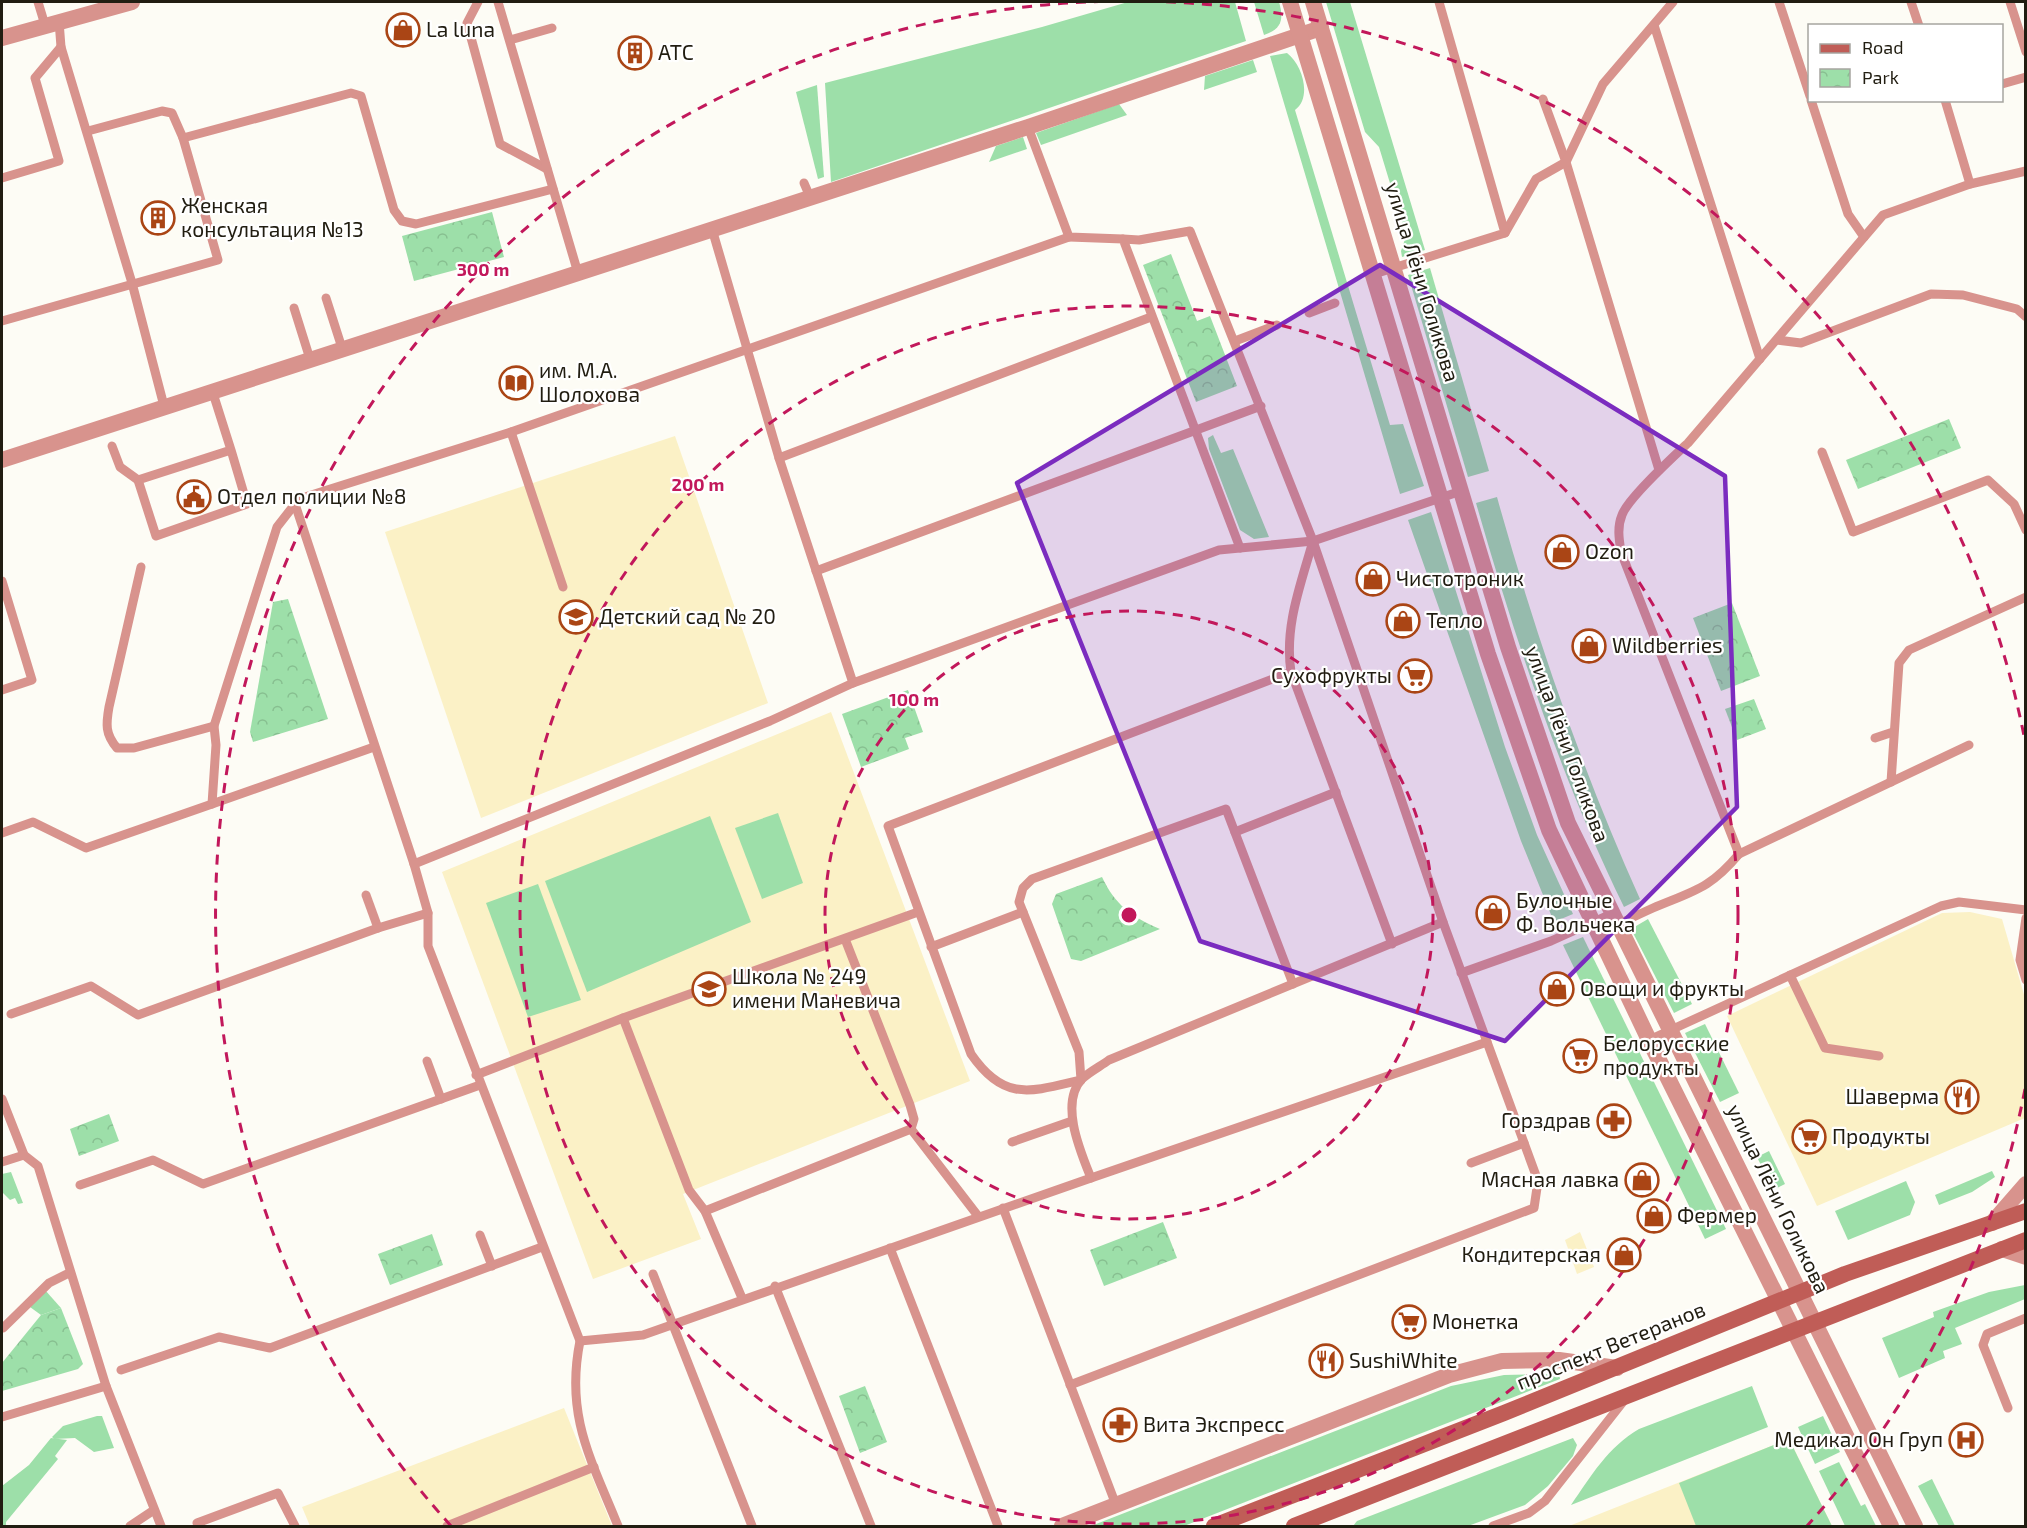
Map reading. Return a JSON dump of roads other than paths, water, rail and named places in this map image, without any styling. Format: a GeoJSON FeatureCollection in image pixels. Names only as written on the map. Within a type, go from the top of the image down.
{"type":"FeatureCollection","features":[{"type":"Feature","properties":{"kind":"main road","name":"проспект Ветеранов"},"geometry":{"type":"LineString","coordinates":[[1214,1527],[1617,1368],[1845,1274],[2025,1211]]}},
{"type":"Feature","properties":{"kind":"main road"},"geometry":{"type":"LineString","coordinates":[[1294,1527],[1324,1521],[1627,1397],[2025,1240]]}},
{"type":"Feature","properties":{"kind":"street"},"geometry":{"type":"LineString","coordinates":[[2,38],[132,2]]}},
{"type":"Feature","properties":{"kind":"street","name":"улица Лёни Голикова"},"geometry":{"type":"LineString","coordinates":[[1290,2],[1371,275],[1516,743],[1549,830],[1649,1040],[1891,1527]]}},
{"type":"Feature","properties":{"kind":"street","name":"улица Лёни Голикова"},"geometry":{"type":"LineString","coordinates":[[1313,2],[1536,736],[1568,823],[1915,1527]]}},
{"type":"Feature","properties":{"kind":"street"},"geometry":{"type":"LineString","coordinates":[[2,460],[712,229],[807,190],[1028,128],[1321,28]]}},
{"type":"Feature","properties":{"kind":"street"},"geometry":{"type":"LineString","coordinates":[[1992,1223],[2025,1184]]}},
{"type":"Feature","properties":{"kind":"street"},"geometry":{"type":"LineString","coordinates":[[2002,1250],[2025,1257]]}},
{"type":"Feature","properties":{"kind":"street"},"geometry":{"type":"LineString","coordinates":[[1062,1527],[1449,1375],[1502,1361],[1559,1360],[1617,1368]]}},
{"type":"Feature","properties":{"kind":"lane"},"geometry":{"type":"LineString","coordinates":[[38,2],[52,23],[88,131],[132,283],[164,406]]}},
{"type":"Feature","properties":{"kind":"lane"},"geometry":{"type":"LineString","coordinates":[[478,2],[467,23],[500,144],[547,169]]}},
{"type":"Feature","properties":{"kind":"lane"},"geometry":{"type":"LineString","coordinates":[[498,2],[578,273]]}},
{"type":"Feature","properties":{"kind":"lane"},"geometry":{"type":"LineString","coordinates":[[1439,2],[1505,233]]}},
{"type":"Feature","properties":{"kind":"lane"},"geometry":{"type":"LineString","coordinates":[[1371,275],[1505,233],[1536,179],[1566,162],[1603,84],[1673,2]]}},
{"type":"Feature","properties":{"kind":"lane"},"geometry":{"type":"LineString","coordinates":[[1779,2],[1808,93]]}},
{"type":"Feature","properties":{"kind":"lane"},"geometry":{"type":"LineString","coordinates":[[1911,2],[1919,24]]}},
{"type":"Feature","properties":{"kind":"lane"},"geometry":{"type":"LineString","coordinates":[[2010,2],[2025,51]]}},
{"type":"Feature","properties":{"kind":"lane"},"geometry":{"type":"LineString","coordinates":[[1654,25],[1760,359]]}},
{"type":"Feature","properties":{"kind":"lane"},"geometry":{"type":"LineString","coordinates":[[510,40],[552,28]]}},
{"type":"Feature","properties":{"kind":"lane"},"geometry":{"type":"LineString","coordinates":[[2,178],[59,161],[35,78],[61,47]]}},
{"type":"Feature","properties":{"kind":"lane"},"geometry":{"type":"LineString","coordinates":[[2003,83],[2025,77]]}},
{"type":"Feature","properties":{"kind":"lane"},"geometry":{"type":"LineString","coordinates":[[183,138],[351,93],[361,96],[394,210],[402,221],[416,224],[553,189]]}},
{"type":"Feature","properties":{"kind":"lane"},"geometry":{"type":"LineString","coordinates":[[1543,99],[1566,162],[1659,470]]}},
{"type":"Feature","properties":{"kind":"lane"},"geometry":{"type":"LineString","coordinates":[[1812,102],[1848,214],[1864,237]]}},
{"type":"Feature","properties":{"kind":"lane"},"geometry":{"type":"LineString","coordinates":[[1947,102],[1970,184]]}},
{"type":"Feature","properties":{"kind":"lane"},"geometry":{"type":"LineString","coordinates":[[2,321],[218,260],[183,138],[172,114],[162,111],[88,131]]}},
{"type":"Feature","properties":{"kind":"lane"},"geometry":{"type":"LineString","coordinates":[[1028,128],[1068,237]]}},
{"type":"Feature","properties":{"kind":"lane"},"geometry":{"type":"LineString","coordinates":[[1739,854],[1621,552],[1618,532],[1622,513],[1659,470],[1688,443],[1883,215],[1970,184],[2025,171]]}},
{"type":"Feature","properties":{"kind":"lane"},"geometry":{"type":"LineString","coordinates":[[712,229],[780,458],[853,683]]}},
{"type":"Feature","properties":{"kind":"lane"},"geometry":{"type":"LineString","coordinates":[[212,804],[216,745],[214,726],[277,527],[295,504],[305,497],[511,432],[747,347],[1068,237],[1139,240],[1190,231],[1313,540],[1443,922],[1538,1181],[1534,1208],[1070,1385]]}},
{"type":"Feature","properties":{"kind":"lane"},"geometry":{"type":"LineString","coordinates":[[1123,239],[1240,548]]}},
{"type":"Feature","properties":{"kind":"lane"},"geometry":{"type":"LineString","coordinates":[[1777,339],[1801,343],[1931,294],[1963,295],[2017,309],[2025,317]]}},
{"type":"Feature","properties":{"kind":"lane"},"geometry":{"type":"LineString","coordinates":[[326,298],[342,348]]}},
{"type":"Feature","properties":{"kind":"lane"},"geometry":{"type":"LineString","coordinates":[[1309,313],[1335,303]]}},
{"type":"Feature","properties":{"kind":"lane"},"geometry":{"type":"LineString","coordinates":[[294,308],[310,359]]}},
{"type":"Feature","properties":{"kind":"lane"},"geometry":{"type":"LineString","coordinates":[[780,458],[1151,317]]}},
{"type":"Feature","properties":{"kind":"lane"},"geometry":{"type":"LineString","coordinates":[[1235,340],[1277,325]]}},
{"type":"Feature","properties":{"kind":"lane"},"geometry":{"type":"LineString","coordinates":[[112,446],[120,467],[138,480],[156,536],[247,504],[212,390]]}},
{"type":"Feature","properties":{"kind":"lane"},"geometry":{"type":"LineString","coordinates":[[816,571],[1261,405]]}},
{"type":"Feature","properties":{"kind":"lane"},"geometry":{"type":"LineString","coordinates":[[511,432],[563,587]]}},
{"type":"Feature","properties":{"kind":"lane"},"geometry":{"type":"LineString","coordinates":[[138,480],[231,450]]}},
{"type":"Feature","properties":{"kind":"lane"},"geometry":{"type":"LineString","coordinates":[[1822,453],[1853,532],[1988,480],[2014,504],[2024,523]]}},
{"type":"Feature","properties":{"kind":"lane"},"geometry":{"type":"LineString","coordinates":[[414,864],[738,734],[853,683],[1209,554],[1240,548],[1313,540],[1461,491]]}},
{"type":"Feature","properties":{"kind":"lane"},"geometry":{"type":"LineString","coordinates":[[295,504],[414,864],[428,912],[428,946],[580,1341],[575,1366],[574,1399],[580,1431],[618,1527]]}},
{"type":"Feature","properties":{"kind":"lane"},"geometry":{"type":"LineString","coordinates":[[1313,540],[1290,621],[1287,649],[1291,672],[1392,944]]}},
{"type":"Feature","properties":{"kind":"lane"},"geometry":{"type":"LineString","coordinates":[[141,567],[109,707],[106,724],[108,738],[117,748],[134,748],[214,726]]}},
{"type":"Feature","properties":{"kind":"lane"},"geometry":{"type":"LineString","coordinates":[[2,581],[32,680],[2,690]]}},
{"type":"Feature","properties":{"kind":"lane"},"geometry":{"type":"LineString","coordinates":[[1891,783],[1899,663],[1909,650],[2025,597]]}},
{"type":"Feature","properties":{"kind":"lane"},"geometry":{"type":"LineString","coordinates":[[1291,672],[888,826],[971,1054],[985,1074],[1005,1088],[1029,1090],[1080,1080],[1109,1060],[1443,922]]}},
{"type":"Feature","properties":{"kind":"lane"},"geometry":{"type":"LineString","coordinates":[[1875,738],[1893,732]]}},
{"type":"Feature","properties":{"kind":"lane"},"geometry":{"type":"LineString","coordinates":[[1461,973],[1551,941],[1596,928],[1701,889],[1722,875],[1739,854],[1969,745]]}},
{"type":"Feature","properties":{"kind":"lane"},"geometry":{"type":"LineString","coordinates":[[2,834],[33,822],[86,848],[374,747]]}},
{"type":"Feature","properties":{"kind":"lane"},"geometry":{"type":"LineString","coordinates":[[1235,832],[1336,792]]}},
{"type":"Feature","properties":{"kind":"lane"},"geometry":{"type":"LineString","coordinates":[[1091,1178],[1077,1142],[1072,1121],[1074,1099],[1080,1080],[1079,1052],[1019,902],[1023,888],[1032,879],[1226,809],[1293,984]]}},
{"type":"Feature","properties":{"kind":"lane"},"geometry":{"type":"LineString","coordinates":[[366,895],[378,928]]}},
{"type":"Feature","properties":{"kind":"lane"},"geometry":{"type":"LineString","coordinates":[[1649,1040],[1941,906],[1959,903],[2025,910]]}},
{"type":"Feature","properties":{"kind":"lane"},"geometry":{"type":"LineString","coordinates":[[11,1014],[91,986],[138,1015],[428,912]]}},
{"type":"Feature","properties":{"kind":"lane"},"geometry":{"type":"LineString","coordinates":[[476,1075],[623,1018],[918,912]]}},
{"type":"Feature","properties":{"kind":"lane"},"geometry":{"type":"LineString","coordinates":[[931,947],[1023,912]]}},
{"type":"Feature","properties":{"kind":"lane"},"geometry":{"type":"LineString","coordinates":[[2025,918],[2020,960],[2025,980]]}},
{"type":"Feature","properties":{"kind":"lane"},"geometry":{"type":"LineString","coordinates":[[845,939],[910,1105],[914,1119],[911,1129]]}},
{"type":"Feature","properties":{"kind":"lane"},"geometry":{"type":"LineString","coordinates":[[1790,975],[1825,1048],[1879,1056]]}},
{"type":"Feature","properties":{"kind":"lane"},"geometry":{"type":"LineString","coordinates":[[623,1018],[689,1190],[705,1211],[742,1298]]}},
{"type":"Feature","properties":{"kind":"lane"},"geometry":{"type":"LineString","coordinates":[[580,1341],[644,1335],[776,1286],[1486,1042]]}},
{"type":"Feature","properties":{"kind":"lane"},"geometry":{"type":"LineString","coordinates":[[427,1061],[441,1099]]}},
{"type":"Feature","properties":{"kind":"lane"},"geometry":{"type":"LineString","coordinates":[[80,1185],[153,1160],[203,1184],[480,1085]]}},
{"type":"Feature","properties":{"kind":"lane"},"geometry":{"type":"LineString","coordinates":[[2,1099],[24,1155],[38,1166],[69,1273],[106,1386],[161,1527]]}},
{"type":"Feature","properties":{"kind":"lane"},"geometry":{"type":"LineString","coordinates":[[1012,1142],[1072,1121]]}},
{"type":"Feature","properties":{"kind":"lane"},"geometry":{"type":"LineString","coordinates":[[705,1211],[911,1129]]}},
{"type":"Feature","properties":{"kind":"lane"},"geometry":{"type":"LineString","coordinates":[[911,1129],[978,1216]]}},
{"type":"Feature","properties":{"kind":"lane"},"geometry":{"type":"LineString","coordinates":[[1471,1163],[1524,1143]]}},
{"type":"Feature","properties":{"kind":"lane"},"geometry":{"type":"LineString","coordinates":[[2,1162],[24,1155]]}},
{"type":"Feature","properties":{"kind":"lane"},"geometry":{"type":"LineString","coordinates":[[1003,1208],[1116,1505]]}},
{"type":"Feature","properties":{"kind":"lane"},"geometry":{"type":"LineString","coordinates":[[480,1235],[492,1266]]}},
{"type":"Feature","properties":{"kind":"lane"},"geometry":{"type":"LineString","coordinates":[[121,1370],[219,1337],[270,1348],[543,1247]]}},
{"type":"Feature","properties":{"kind":"lane"},"geometry":{"type":"LineString","coordinates":[[890,1248],[998,1527]]}},
{"type":"Feature","properties":{"kind":"lane"},"geometry":{"type":"LineString","coordinates":[[3,1328],[49,1283],[69,1273]]}},
{"type":"Feature","properties":{"kind":"lane"},"geometry":{"type":"LineString","coordinates":[[653,1274],[671,1326],[752,1527]]}},
{"type":"Feature","properties":{"kind":"lane"},"geometry":{"type":"LineString","coordinates":[[776,1286],[871,1527]]}},
{"type":"Feature","properties":{"kind":"lane"},"geometry":{"type":"LineString","coordinates":[[2008,1408],[1983,1345],[1988,1334],[2025,1318]]}},
{"type":"Feature","properties":{"kind":"lane"},"geometry":{"type":"LineString","coordinates":[[2,1417],[106,1386]]}},
{"type":"Feature","properties":{"kind":"lane"},"geometry":{"type":"LineString","coordinates":[[1493,1527],[1528,1513],[1545,1501],[1627,1397]]}},
{"type":"Feature","properties":{"kind":"lane"},"geometry":{"type":"LineString","coordinates":[[447,1527],[594,1467]]}},
{"type":"Feature","properties":{"kind":"lane"},"geometry":{"type":"LineString","coordinates":[[197,1523],[278,1493],[296,1527]]}},
{"type":"Feature","properties":{"kind":"lane"},"geometry":{"type":"LineString","coordinates":[[130,1527],[154,1510]]}},
{"type":"Feature","properties":{"kind":"place","name":"La luna"},"geometry":{"type":"Point","coordinates":[403,30]}},
{"type":"Feature","properties":{"kind":"place","name":"АТС"},"geometry":{"type":"Point","coordinates":[635,53]}},
{"type":"Feature","properties":{"kind":"place","name":"Женская консультация №13"},"geometry":{"type":"Point","coordinates":[158,218]}},
{"type":"Feature","properties":{"kind":"place","name":"им. М.А. Шолохова"},"geometry":{"type":"Point","coordinates":[516,383]}},
{"type":"Feature","properties":{"kind":"place","name":"Отдел полиции №8"},"geometry":{"type":"Point","coordinates":[194,497]}},
{"type":"Feature","properties":{"kind":"place","name":"Ozon"},"geometry":{"type":"Point","coordinates":[1562,552]}},
{"type":"Feature","properties":{"kind":"place","name":"Чистотроник"},"geometry":{"type":"Point","coordinates":[1373,579]}},
{"type":"Feature","properties":{"kind":"place","name":"Детский сад № 20"},"geometry":{"type":"Point","coordinates":[576,617]}},
{"type":"Feature","properties":{"kind":"place","name":"Тепло"},"geometry":{"type":"Point","coordinates":[1403,621]}},
{"type":"Feature","properties":{"kind":"place","name":"Wildberries"},"geometry":{"type":"Point","coordinates":[1589,646]}},
{"type":"Feature","properties":{"kind":"place","name":"Сухофрукты"},"geometry":{"type":"Point","coordinates":[1415,676]}},
{"type":"Feature","properties":{"kind":"place","name":"Булочные Ф. Вольчека"},"geometry":{"type":"Point","coordinates":[1493,913]}},
{"type":"Feature","properties":{"kind":"place","name":"Школа № 249 имени Маневича"},"geometry":{"type":"Point","coordinates":[709,989]}},
{"type":"Feature","properties":{"kind":"place","name":"Овощи и фрукты"},"geometry":{"type":"Point","coordinates":[1557,989]}},
{"type":"Feature","properties":{"kind":"place","name":"Белорусские продукты"},"geometry":{"type":"Point","coordinates":[1580,1056]}},
{"type":"Feature","properties":{"kind":"place","name":"Шаверма"},"geometry":{"type":"Point","coordinates":[1962,1097]}},
{"type":"Feature","properties":{"kind":"place","name":"Горздрав"},"geometry":{"type":"Point","coordinates":[1614,1121]}},
{"type":"Feature","properties":{"kind":"place","name":"Продукты"},"geometry":{"type":"Point","coordinates":[1809,1137]}},
{"type":"Feature","properties":{"kind":"place","name":"Мясная лавка"},"geometry":{"type":"Point","coordinates":[1642,1180]}},
{"type":"Feature","properties":{"kind":"place","name":"Фермер"},"geometry":{"type":"Point","coordinates":[1654,1216]}},
{"type":"Feature","properties":{"kind":"place","name":"Кондитерская"},"geometry":{"type":"Point","coordinates":[1624,1255]}},
{"type":"Feature","properties":{"kind":"place","name":"Монетка"},"geometry":{"type":"Point","coordinates":[1409,1322]}},
{"type":"Feature","properties":{"kind":"place","name":"SushiWhite"},"geometry":{"type":"Point","coordinates":[1326,1361]}},
{"type":"Feature","properties":{"kind":"place","name":"Вита Экспресс"},"geometry":{"type":"Point","coordinates":[1120,1425]}},
{"type":"Feature","properties":{"kind":"place","name":"Медикал Он Груп"},"geometry":{"type":"Point","coordinates":[1966,1440]}}]}
